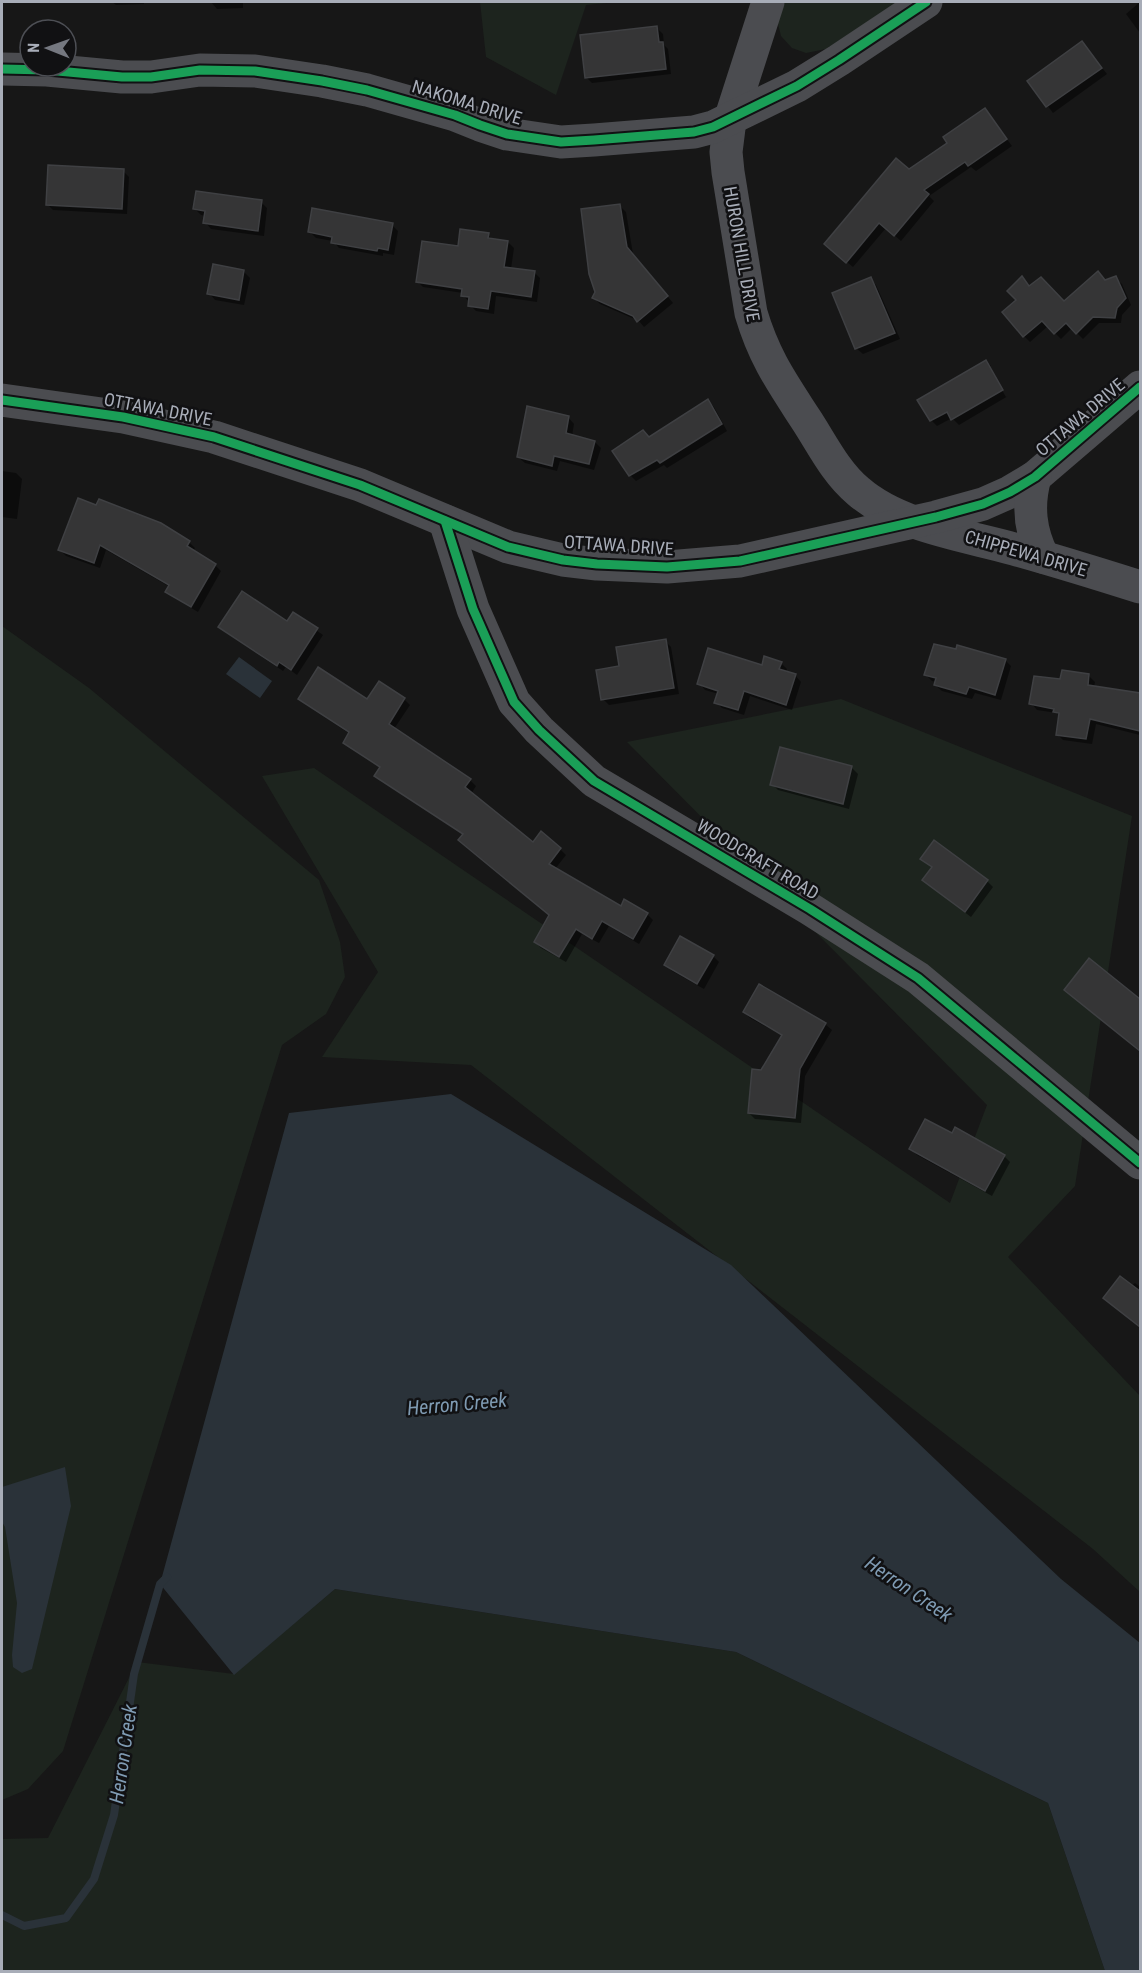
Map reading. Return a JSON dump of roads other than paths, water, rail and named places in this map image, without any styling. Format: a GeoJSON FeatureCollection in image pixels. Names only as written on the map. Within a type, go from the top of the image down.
{"type":"FeatureCollection","features":[{"type":"Feature","properties":{"kind":"street","name":"HURON HILL DRIVE"},"geometry":{"type":"LineString","coordinates":[[768,2],[730,120],[726,152],[751,313],[771,367],[844,477],[871,502],[912,522]]}},
{"type":"Feature","properties":{"kind":"street","name":"NAKOMA DRIVE"},"geometry":{"type":"LineString","coordinates":[[2,69],[132,77],[151,77],[200,70],[255,71],[367,90],[455,115],[507,134],[561,142],[694,132],[730,120],[797,86],[926,2]]}},
{"type":"Feature","properties":{"kind":"street","name":"OTTAWA DRIVE"},"geometry":{"type":"LineString","coordinates":[[2,400],[123,417],[214,436],[360,485],[508,547],[563,560],[608,565],[667,567],[740,561],[960,512],[983,504],[1035,477],[1140,387]]}},
{"type":"Feature","properties":{"kind":"street"},"geometry":{"type":"LineString","coordinates":[[1035,477],[1030,518],[1043,557]]}},
{"type":"Feature","properties":{"kind":"street","name":"WOODCRAFT ROAD"},"geometry":{"type":"LineString","coordinates":[[445,521],[473,609],[514,702],[564,755],[594,781],[810,909],[918,978],[1140,1163]]}},
{"type":"Feature","properties":{"kind":"street","name":"CHIPPEWA DRIVE"},"geometry":{"type":"LineString","coordinates":[[912,522],[1043,557],[1140,587]]}},
{"type":"Feature","properties":{"kind":"water"},"geometry":{"type":"Polygon","coordinates":[[[239,657],[272,681],[260,698],[226,674],[239,657]]]}},
{"type":"Feature","properties":{"kind":"water"},"geometry":{"type":"Polygon","coordinates":[[[451,1094],[731,1265],[1061,1579],[1140,1643],[1140,1971],[1105,1971],[1048,1803],[736,1652],[335,1589],[234,1675],[160,1584],[289,1113],[451,1094]]]}},
{"type":"Feature","properties":{"kind":"water"},"geometry":{"type":"Polygon","coordinates":[[[65,1467],[71,1506],[32,1669],[22,1673],[13,1667],[17,1603],[5,1527],[2,1522],[2,1487],[65,1467]]]}},
{"type":"Feature","properties":{"kind":"waterway","name":"Herron Creek"},"geometry":{"type":"LineString","coordinates":[[2,1915],[24,1926],[66,1918],[94,1879],[114,1815],[134,1674],[160,1584],[167,1577]]}}]}
